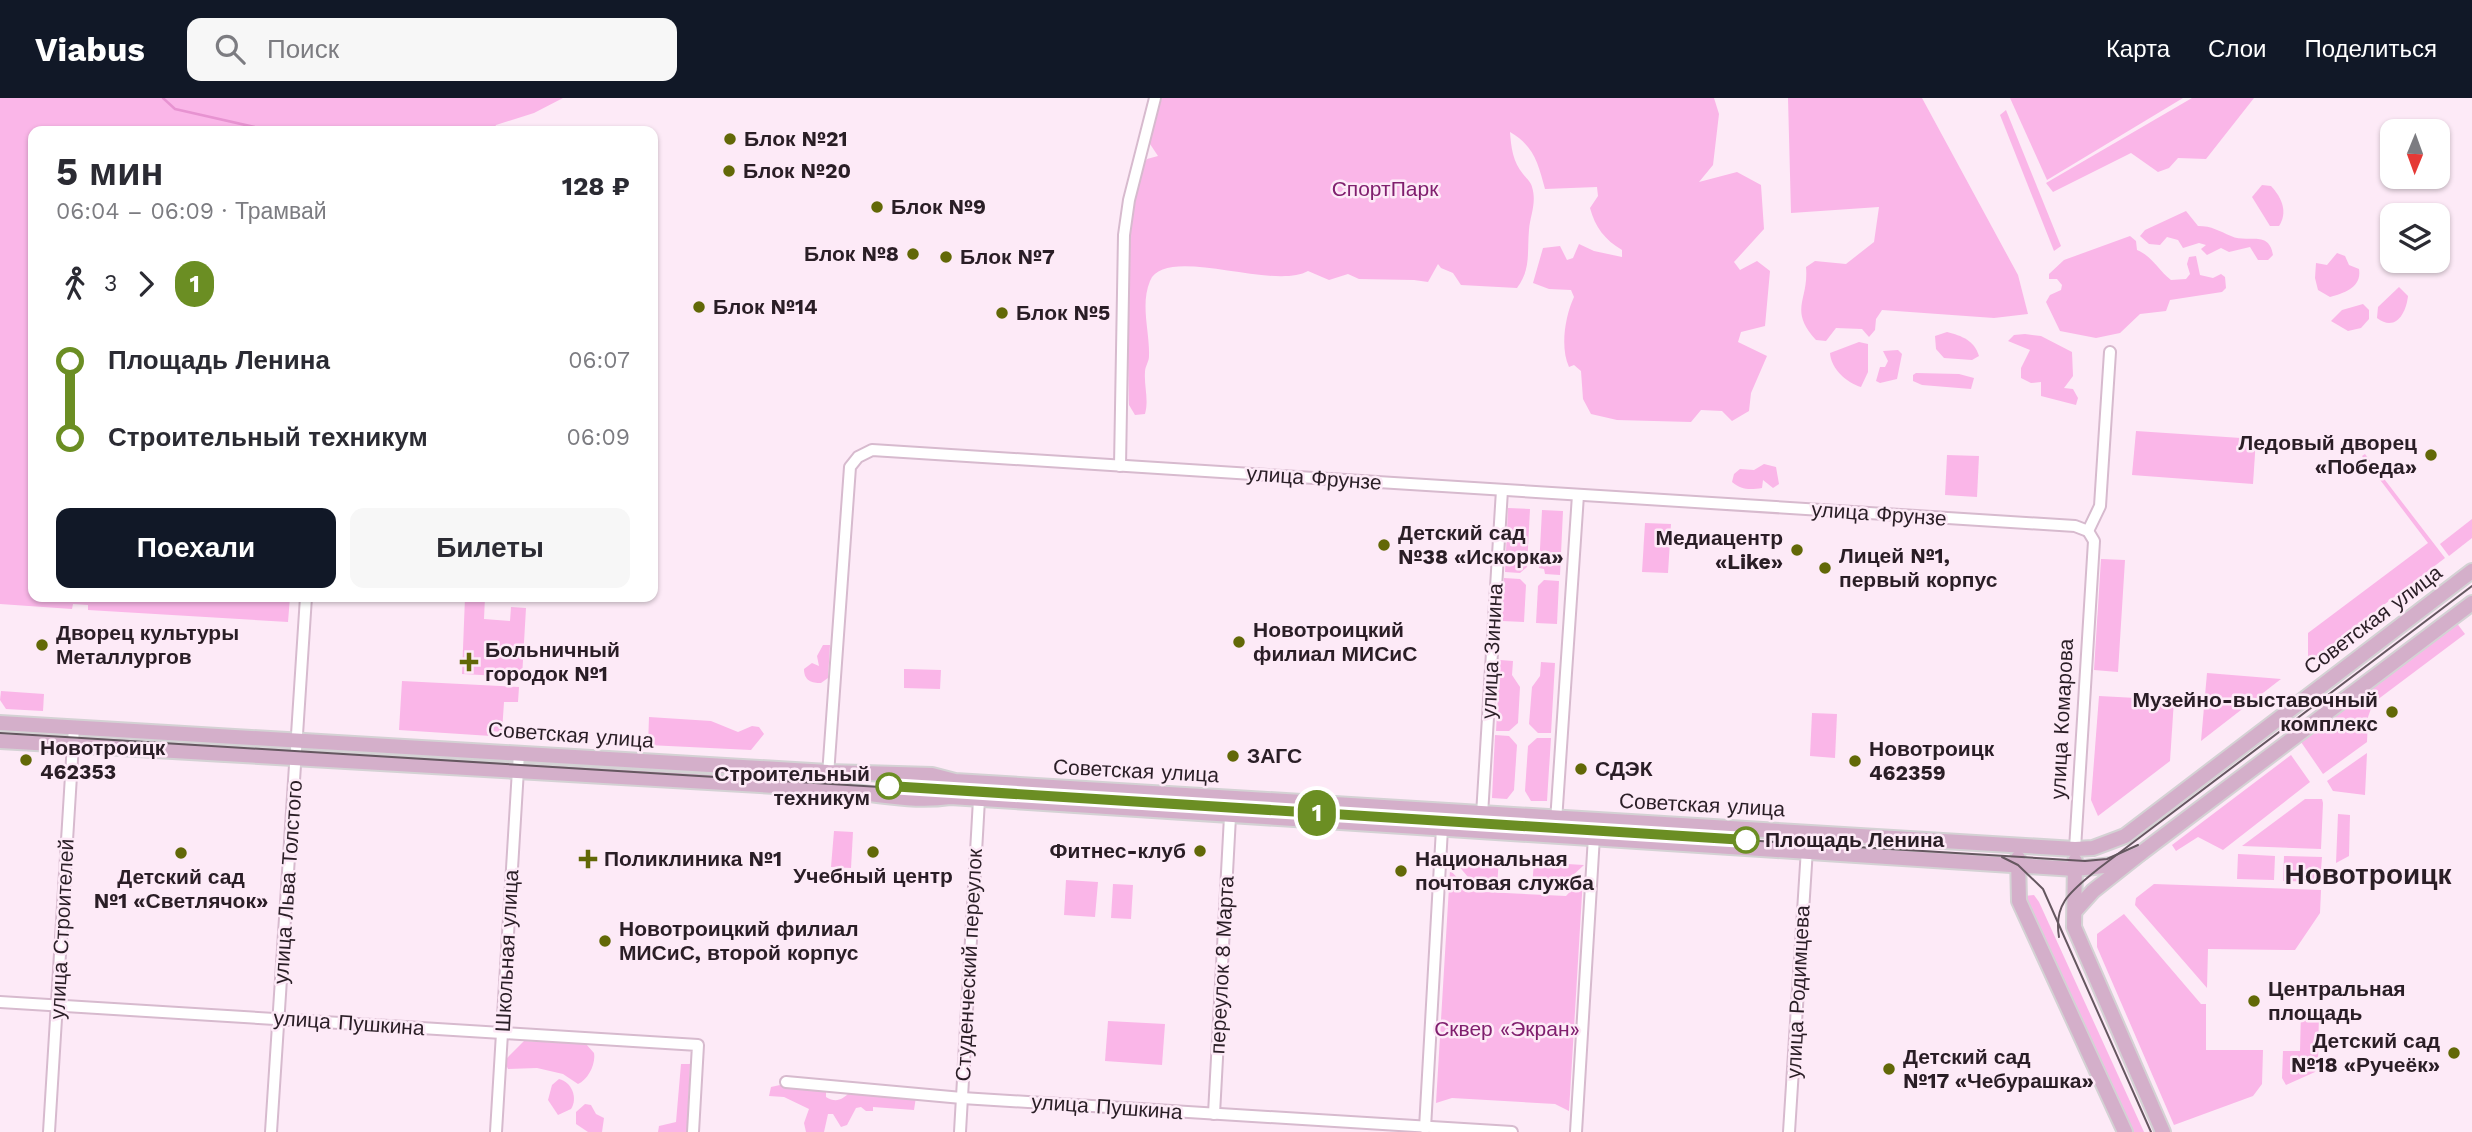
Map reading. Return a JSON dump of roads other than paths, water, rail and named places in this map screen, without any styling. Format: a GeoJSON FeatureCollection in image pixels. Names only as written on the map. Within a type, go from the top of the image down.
{"type":"FeatureCollection","features":[{"type":"Feature","properties":{"kind":"main road","name":"Советская улица"},"geometry":{"type":"LineString","coordinates":[[0,723],[828,772],[932,775],[951,780],[1231,798],[2019,846],[2093,848],[2125,836],[2472,571]]}},
{"type":"Feature","properties":{"kind":"main road","name":"Советская улица"},"geometry":{"type":"LineString","coordinates":[[2075,911],[2093,891],[2141,853],[2472,603]]}},
{"type":"Feature","properties":{"kind":"main road","name":"Советская улица"},"geometry":{"type":"LineString","coordinates":[[0,741],[827,789],[855,791],[875,797],[979,799],[2075,869],[2113,865],[2141,853]]}},
{"type":"Feature","properties":{"kind":"main road"},"geometry":{"type":"LineString","coordinates":[[2019,846],[2020,901],[2125,1132]]}},
{"type":"Feature","properties":{"kind":"main road","name":"улица Комарова"},"geometry":{"type":"LineString","coordinates":[[2075,911],[2076,849]]}},
{"type":"Feature","properties":{"kind":"main road"},"geometry":{"type":"LineString","coordinates":[[2075,911],[2074,927],[2163,1132]]}},
{"type":"Feature","properties":{"kind":"street"},"geometry":{"type":"LineString","coordinates":[[1120,466],[1124,235],[1129,200],[1155,98]]}},
{"type":"Feature","properties":{"kind":"street"},"geometry":{"type":"LineString","coordinates":[[2088,531],[2100,506],[2110,352]]}},
{"type":"Feature","properties":{"kind":"street","name":"улица Фрунзе"},"geometry":{"type":"LineString","coordinates":[[827,789],[850,467],[858,457],[872,450],[2075,526],[2088,531]]}},
{"type":"Feature","properties":{"kind":"street","name":"улица Зинина"},"geometry":{"type":"LineString","coordinates":[[1481,831],[1502,490]]}},
{"type":"Feature","properties":{"kind":"street"},"geometry":{"type":"LineString","coordinates":[[1555,836],[1578,495]]}},
{"type":"Feature","properties":{"kind":"street","name":"улица Комарова"},"geometry":{"type":"LineString","coordinates":[[2076,849],[2094,541],[2088,531]]}},
{"type":"Feature","properties":{"kind":"street"},"geometry":{"type":"LineString","coordinates":[[297,740],[306,602]]}},
{"type":"Feature","properties":{"kind":"street","name":"улица Строителей"},"geometry":{"type":"LineString","coordinates":[[49,1132],[74,727]]}},
{"type":"Feature","properties":{"kind":"street","name":"улица Льва Толстого"},"geometry":{"type":"LineString","coordinates":[[271,1132],[297,740]]}},
{"type":"Feature","properties":{"kind":"street","name":"Школьная улица"},"geometry":{"type":"LineString","coordinates":[[496,1132],[519,753]]}},
{"type":"Feature","properties":{"kind":"street","name":"Студенческий переулок"},"geometry":{"type":"LineString","coordinates":[[960,1132],[980,782]]}},
{"type":"Feature","properties":{"kind":"street","name":"переулок 8 Марта"},"geometry":{"type":"LineString","coordinates":[[1214,1114],[1231,798]]}},
{"type":"Feature","properties":{"kind":"street"},"geometry":{"type":"LineString","coordinates":[[1425,1128],[1443,811]]}},
{"type":"Feature","properties":{"kind":"street"},"geometry":{"type":"LineString","coordinates":[[1576,1132],[1595,820]]}},
{"type":"Feature","properties":{"kind":"street","name":"улица Родимцева"},"geometry":{"type":"LineString","coordinates":[[1789,1132],[1808,833]]}},
{"type":"Feature","properties":{"kind":"street","name":"улица Пушкина"},"geometry":{"type":"LineString","coordinates":[[0,1002],[698,1045],[694,1132]]}},
{"type":"Feature","properties":{"kind":"street","name":"улица Пушкина"},"geometry":{"type":"LineString","coordinates":[[786,1082],[962,1098],[1513,1132]]}},
{"type":"Feature","properties":{"kind":"waterway"},"geometry":{"type":"LineString","coordinates":[[163,98],[175,109],[250,126]]}},
{"type":"Feature","properties":{"kind":"tram line"},"geometry":{"type":"LineString","coordinates":[[2059,937],[2058,925],[2062,906],[2073,891],[2098,869],[2472,586]]}},
{"type":"Feature","properties":{"kind":"tram line"},"geometry":{"type":"LineString","coordinates":[[0,733],[2085,861],[2107,859],[2138,845]]}},
{"type":"Feature","properties":{"kind":"tram line","name":"1"},"geometry":{"type":"LineString","coordinates":[[889,786],[1746,840]]}},
{"type":"Feature","properties":{"kind":"tram line"},"geometry":{"type":"LineString","coordinates":[[2002,857],[2018,865],[2043,889],[2151,1132]]}},
{"type":"Feature","properties":{"kind":"place","name":"Блок №21"},"geometry":{"type":"Point","coordinates":[730,139]}},
{"type":"Feature","properties":{"kind":"place","name":"Блок №20"},"geometry":{"type":"Point","coordinates":[729,171]}},
{"type":"Feature","properties":{"kind":"place","name":"Блок №9"},"geometry":{"type":"Point","coordinates":[877,207]}},
{"type":"Feature","properties":{"kind":"place","name":"Блок №8"},"geometry":{"type":"Point","coordinates":[913,254]}},
{"type":"Feature","properties":{"kind":"place","name":"Блок №7"},"geometry":{"type":"Point","coordinates":[946,257]}},
{"type":"Feature","properties":{"kind":"place","name":"Блок №14"},"geometry":{"type":"Point","coordinates":[699,307]}},
{"type":"Feature","properties":{"kind":"place","name":"Блок №5"},"geometry":{"type":"Point","coordinates":[1002,313]}},
{"type":"Feature","properties":{"kind":"place","name":"Ледовый дворец «Победа»"},"geometry":{"type":"Point","coordinates":[2431,455]}},
{"type":"Feature","properties":{"kind":"place","name":"Детский сад №38 «Искорка»"},"geometry":{"type":"Point","coordinates":[1384,545]}},
{"type":"Feature","properties":{"kind":"place","name":"Медиацентр «Like»"},"geometry":{"type":"Point","coordinates":[1797,550]}},
{"type":"Feature","properties":{"kind":"place","name":"Лицей №1, первый корпус"},"geometry":{"type":"Point","coordinates":[1825,568]}},
{"type":"Feature","properties":{"kind":"place","name":"Новотроицкий филиал МИСиС"},"geometry":{"type":"Point","coordinates":[1239,642]}},
{"type":"Feature","properties":{"kind":"place","name":"Дворец культуры Металлургов"},"geometry":{"type":"Point","coordinates":[42,645]}},
{"type":"Feature","properties":{"kind":"place","name":"Больничный городок №1"},"geometry":{"type":"Point","coordinates":[469,662]}},
{"type":"Feature","properties":{"kind":"place","name":"Музейно-выставочный комплекс"},"geometry":{"type":"Point","coordinates":[2392,712]}},
{"type":"Feature","properties":{"kind":"place","name":"ЗАГС"},"geometry":{"type":"Point","coordinates":[1233,756]}},
{"type":"Feature","properties":{"kind":"place","name":"Новотроицк 462353"},"geometry":{"type":"Point","coordinates":[26,760]}},
{"type":"Feature","properties":{"kind":"place","name":"Новотроицк 462359"},"geometry":{"type":"Point","coordinates":[1855,761]}},
{"type":"Feature","properties":{"kind":"place","name":"СДЭК"},"geometry":{"type":"Point","coordinates":[1581,769]}},
{"type":"Feature","properties":{"kind":"place","name":"Строительный техникум"},"geometry":{"type":"Point","coordinates":[889,786]}},
{"type":"Feature","properties":{"kind":"place","name":"Площадь Ленина"},"geometry":{"type":"Point","coordinates":[1746,840]}},
{"type":"Feature","properties":{"kind":"place","name":"Фитнес-клуб"},"geometry":{"type":"Point","coordinates":[1200,851]}},
{"type":"Feature","properties":{"kind":"place","name":"Учебный центр"},"geometry":{"type":"Point","coordinates":[873,852]}},
{"type":"Feature","properties":{"kind":"place","name":"Детский сад №1 «Светлячок»"},"geometry":{"type":"Point","coordinates":[181,853]}},
{"type":"Feature","properties":{"kind":"place","name":"Поликлиника №1"},"geometry":{"type":"Point","coordinates":[588,859]}},
{"type":"Feature","properties":{"kind":"place","name":"Национальная почтовая служба"},"geometry":{"type":"Point","coordinates":[1401,871]}},
{"type":"Feature","properties":{"kind":"place","name":"Новотроицкий филиал МИСиС, второй корпус"},"geometry":{"type":"Point","coordinates":[605,941]}},
{"type":"Feature","properties":{"kind":"place","name":"Центральная площадь"},"geometry":{"type":"Point","coordinates":[2254,1001]}},
{"type":"Feature","properties":{"kind":"place","name":"Детский сад №18 «Ручеёк»"},"geometry":{"type":"Point","coordinates":[2454,1053]}},
{"type":"Feature","properties":{"kind":"place","name":"Детский сад №17 «Чебурашка»"},"geometry":{"type":"Point","coordinates":[1889,1069]}},
{"type":"Feature","properties":{"kind":"district","name":"Новотроицк"},"geometry":{"type":"Point","coordinates":[2368,874]}},
{"type":"Feature","properties":{"kind":"park label","name":"СпортПарк"},"geometry":{"type":"Point","coordinates":[1385,189]}},
{"type":"Feature","properties":{"kind":"park label","name":"Сквер «Экран»"},"geometry":{"type":"Point","coordinates":[1507,1029]}}]}
